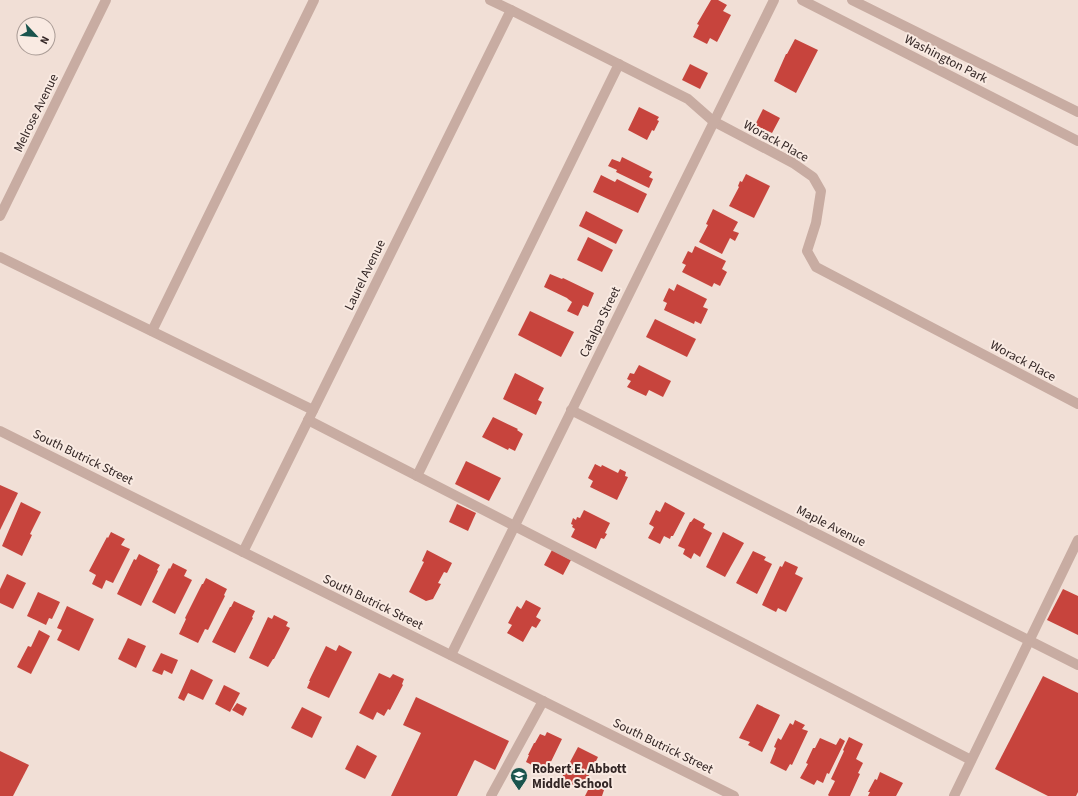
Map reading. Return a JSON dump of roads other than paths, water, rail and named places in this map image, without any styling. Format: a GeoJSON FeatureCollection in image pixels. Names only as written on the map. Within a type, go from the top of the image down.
{"type":"FeatureCollection","features":[{"type":"Feature","properties":{"kind":"street","name":"Melrose Avenue"},"geometry":{"type":"LineString","coordinates":[[0,216],[106,0]]}},
{"type":"Feature","properties":{"kind":"street"},"geometry":{"type":"LineString","coordinates":[[152,331],[314,0]]}},
{"type":"Feature","properties":{"kind":"street","name":"Worack Place"},"geometry":{"type":"LineString","coordinates":[[490,0],[688,99],[714,121],[793,163],[813,177],[820,191],[816,223],[807,251],[816,267],[1078,404]]}},
{"type":"Feature","properties":{"kind":"street","name":"Catalpa Street"},"geometry":{"type":"LineString","coordinates":[[451,655],[774,0]]}},
{"type":"Feature","properties":{"kind":"street","name":"Washington Park"},"geometry":{"type":"LineString","coordinates":[[802,0],[1078,141]]}},
{"type":"Feature","properties":{"kind":"street","name":"Washington Park"},"geometry":{"type":"LineString","coordinates":[[852,0],[1078,112]]}},
{"type":"Feature","properties":{"kind":"street","name":"Laurel Avenue"},"geometry":{"type":"LineString","coordinates":[[243,552],[511,10]]}},
{"type":"Feature","properties":{"kind":"street"},"geometry":{"type":"LineString","coordinates":[[417,476],[619,64]]}},
{"type":"Feature","properties":{"kind":"street"},"geometry":{"type":"LineString","coordinates":[[0,257],[314,410]]}},
{"type":"Feature","properties":{"kind":"street","name":"Maple Avenue"},"geometry":{"type":"LineString","coordinates":[[571,410],[1078,665]]}},
{"type":"Feature","properties":{"kind":"street"},"geometry":{"type":"LineString","coordinates":[[308,420],[971,760]]}},
{"type":"Feature","properties":{"kind":"street","name":"South Butrick Street"},"geometry":{"type":"LineString","coordinates":[[0,431],[734,796]]}},
{"type":"Feature","properties":{"kind":"street"},"geometry":{"type":"LineString","coordinates":[[954,796],[1078,540]]}},
{"type":"Feature","properties":{"kind":"street"},"geometry":{"type":"LineString","coordinates":[[491,796],[543,701]]}},
{"type":"Feature","properties":{"kind":"place","name":"Robert E. Abbott Middle School"},"geometry":{"type":"Point","coordinates":[519,791]}}]}
